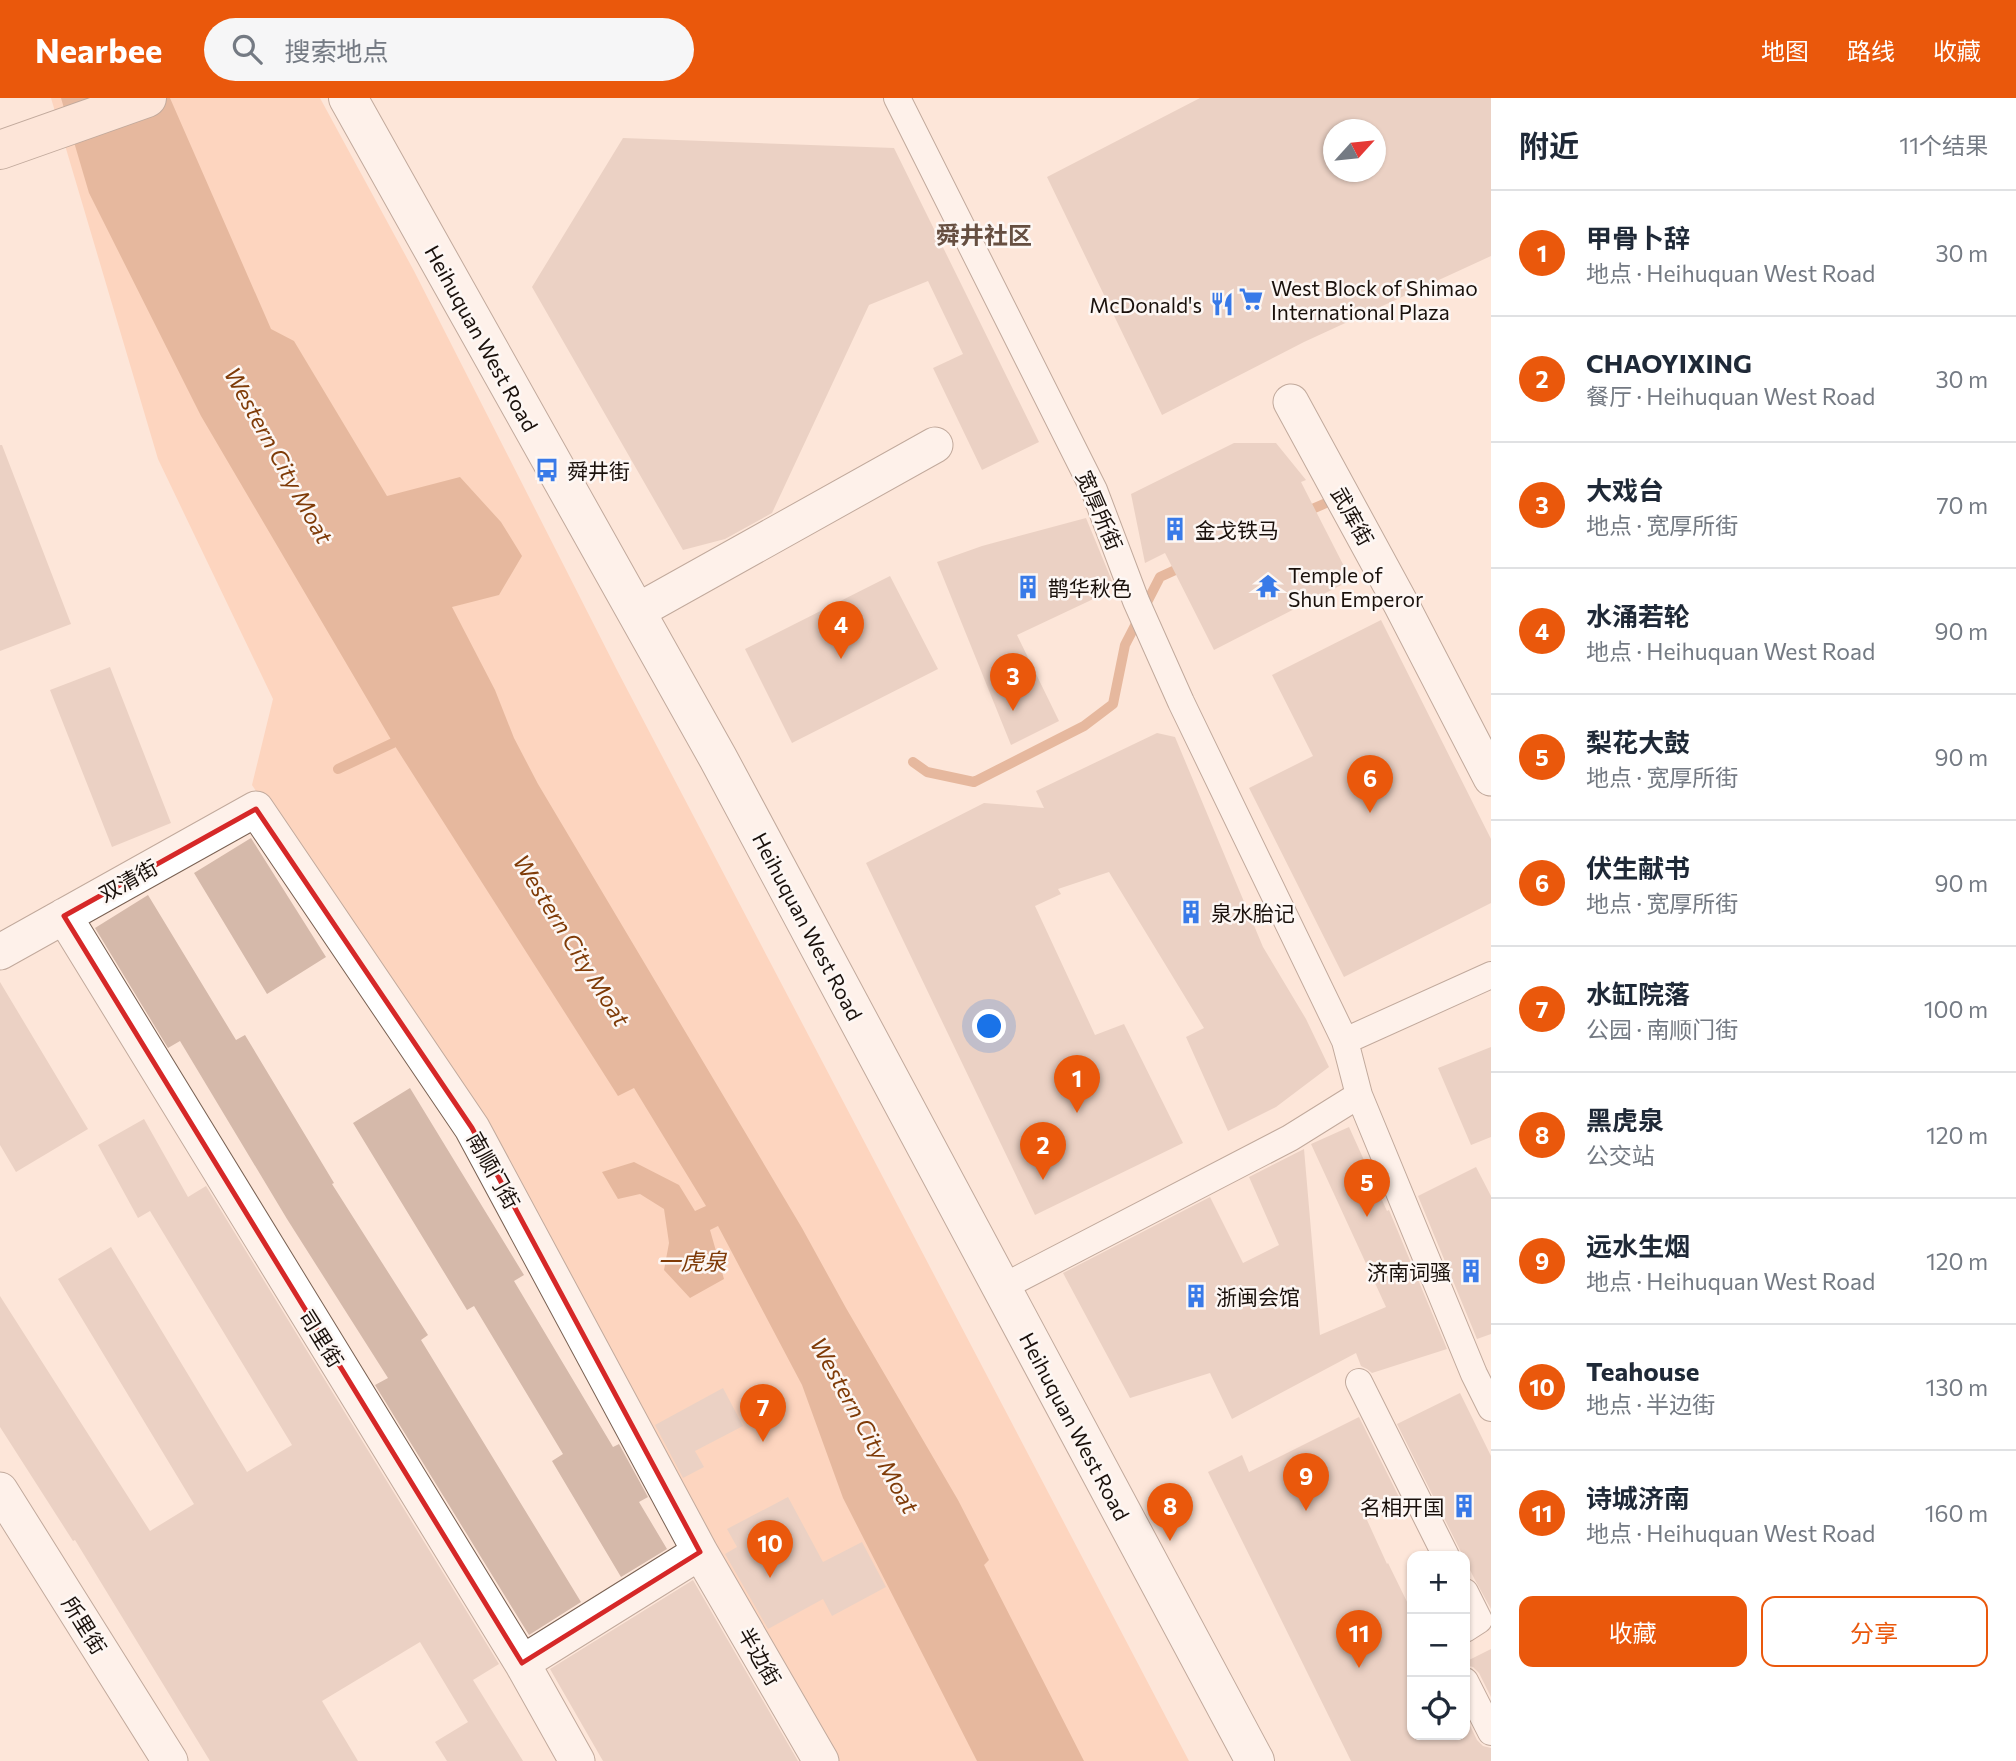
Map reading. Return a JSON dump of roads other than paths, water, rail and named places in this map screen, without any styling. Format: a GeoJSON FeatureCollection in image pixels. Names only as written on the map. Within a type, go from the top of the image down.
{"type":"FeatureCollection","features":[{"type":"Feature","properties":{"kind":"main road"},"geometry":{"type":"LineString","coordinates":[[3,149],[147,98]]}},
{"type":"Feature","properties":{"kind":"street","name":"Heihuquan West Road"},"geometry":{"type":"LineString","coordinates":[[348,98],[724,770],[1255,1761]]}},
{"type":"Feature","properties":{"kind":"street","name":"宽厚所街"},"geometry":{"type":"LineString","coordinates":[[897,98],[1094,490],[1136,601],[1187,715],[1345,1041],[1359,1095]]}},
{"type":"Feature","properties":{"kind":"street","name":"武库街"},"geometry":{"type":"LineString","coordinates":[[1291,402],[1401,604],[1491,778]]}},
{"type":"Feature","properties":{"kind":"street"},"geometry":{"type":"LineString","coordinates":[[636,612],[935,445]]}},
{"type":"Feature","properties":{"kind":"street","name":"双清街"},"geometry":{"type":"LineString","coordinates":[[0,952],[256,809]]}},
{"type":"Feature","properties":{"kind":"street","name":"南顺门街"},"geometry":{"type":"LineString","coordinates":[[256,809],[471,1128],[700,1552]]}},
{"type":"Feature","properties":{"kind":"street","name":"司里街"},"geometry":{"type":"LineString","coordinates":[[64,916],[522,1663],[577,1761]]}},
{"type":"Feature","properties":{"kind":"street"},"geometry":{"type":"LineString","coordinates":[[1345,1041],[1491,975]]}},
{"type":"Feature","properties":{"kind":"street"},"geometry":{"type":"LineString","coordinates":[[1001,1288],[1290,1138],[1359,1095],[1474,1374],[1491,1408]]}},
{"type":"Feature","properties":{"kind":"street"},"geometry":{"type":"LineString","coordinates":[[1359,1382],[1444,1551]]}},
{"type":"Feature","properties":{"kind":"street","name":"所里街"},"geometry":{"type":"LineString","coordinates":[[0,1490],[170,1761]]}},
{"type":"Feature","properties":{"kind":"street"},"geometry":{"type":"LineString","coordinates":[[522,1663],[700,1552]]}},
{"type":"Feature","properties":{"kind":"street","name":"半边街"},"geometry":{"type":"LineString","coordinates":[[700,1552],[821,1761]]}},
{"type":"Feature","properties":{"kind":"street"},"geometry":{"type":"LineString","coordinates":[[1470,1602],[1479,1620],[1470,1626]]}},
{"type":"Feature","properties":{"kind":"street"},"geometry":{"type":"LineString","coordinates":[[1470,1691],[1491,1732]]}},
{"type":"Feature","properties":{"kind":"water"},"geometry":{"type":"Polygon","coordinates":[[[61,98],[170,98],[271,329],[294,341],[387,496],[460,477],[501,522],[522,556],[499,595],[452,607],[495,690],[514,738],[538,784],[802,1228],[958,1500],[989,1560],[984,1565],[1084,1761],[977,1761],[843,1498],[802,1385],[718,1226],[710,1230],[724,1279],[690,1298],[664,1270],[669,1243],[664,1209],[640,1194],[618,1199],[602,1172],[634,1162],[679,1185],[695,1211],[706,1206],[634,1088],[618,1096],[393,743],[201,416],[89,193],[61,98]]]}},
{"type":"Feature","properties":{"kind":"waterway"},"geometry":{"type":"LineString","coordinates":[[1303,513],[1326,503]]}},
{"type":"Feature","properties":{"kind":"waterway"},"geometry":{"type":"LineString","coordinates":[[913,762],[927,772],[974,782],[1084,726],[1113,704],[1125,645],[1160,577],[1184,566]]}},
{"type":"Feature","properties":{"kind":"waterway"},"geometry":{"type":"LineString","coordinates":[[338,769],[393,743]]}},
{"type":"Feature","properties":{"kind":"place","name":"West Block of Shimao International Plaza"},"geometry":{"type":"Point","coordinates":[1251,299]}},
{"type":"Feature","properties":{"kind":"place","name":"McDonald's"},"geometry":{"type":"Point","coordinates":[1222,304]}},
{"type":"Feature","properties":{"kind":"place","name":"舜井街"},"geometry":{"type":"Point","coordinates":[547,470]}},
{"type":"Feature","properties":{"kind":"place","name":"金戈铁马"},"geometry":{"type":"Point","coordinates":[1175,529]}},
{"type":"Feature","properties":{"kind":"place","name":"Temple of Shun Emperor"},"geometry":{"type":"Point","coordinates":[1268,586]}},
{"type":"Feature","properties":{"kind":"place","name":"鹊华秋色"},"geometry":{"type":"Point","coordinates":[1028,587]}},
{"type":"Feature","properties":{"kind":"place","name":"水涌若轮"},"geometry":{"type":"Point","coordinates":[841,659]}},
{"type":"Feature","properties":{"kind":"place","name":"大戏台"},"geometry":{"type":"Point","coordinates":[1013,711]}},
{"type":"Feature","properties":{"kind":"place","name":"伏生献书"},"geometry":{"type":"Point","coordinates":[1370,813]}},
{"type":"Feature","properties":{"kind":"place","name":"泉水胎记"},"geometry":{"type":"Point","coordinates":[1191,912]}},
{"type":"Feature","properties":{"kind":"place","name":"甲骨卜辞"},"geometry":{"type":"Point","coordinates":[1077,1113]}},
{"type":"Feature","properties":{"kind":"place","name":"CHAOYIXING"},"geometry":{"type":"Point","coordinates":[1043,1180]}},
{"type":"Feature","properties":{"kind":"place","name":"梨花大鼓"},"geometry":{"type":"Point","coordinates":[1367,1217]}},
{"type":"Feature","properties":{"kind":"place","name":"济南词骚"},"geometry":{"type":"Point","coordinates":[1471,1271]}},
{"type":"Feature","properties":{"kind":"place","name":"浙闽会馆"},"geometry":{"type":"Point","coordinates":[1196,1296]}},
{"type":"Feature","properties":{"kind":"place","name":"水缸院落"},"geometry":{"type":"Point","coordinates":[763,1442]}},
{"type":"Feature","properties":{"kind":"place","name":"名相开国"},"geometry":{"type":"Point","coordinates":[1464,1506]}},
{"type":"Feature","properties":{"kind":"place","name":"远水生烟"},"geometry":{"type":"Point","coordinates":[1306,1511]}},
{"type":"Feature","properties":{"kind":"place","name":"黑虎泉"},"geometry":{"type":"Point","coordinates":[1170,1541]}},
{"type":"Feature","properties":{"kind":"place","name":"Teahouse"},"geometry":{"type":"Point","coordinates":[770,1578]}},
{"type":"Feature","properties":{"kind":"place","name":"诗城济南"},"geometry":{"type":"Point","coordinates":[1359,1668]}},
{"type":"Feature","properties":{"kind":"district","name":"舜井社区"},"geometry":{"type":"Point","coordinates":[984,234]}},
{"type":"Feature","properties":{"kind":"water label","name":"Western City Moat"},"geometry":{"type":"Point","coordinates":[279,455]}},
{"type":"Feature","properties":{"kind":"water label","name":"Western City Moat"},"geometry":{"type":"Point","coordinates":[572,940]}},
{"type":"Feature","properties":{"kind":"water label","name":"一虎泉"},"geometry":{"type":"Point","coordinates":[692,1261]}},
{"type":"Feature","properties":{"kind":"water label","name":"Western City Moat"},"geometry":{"type":"Point","coordinates":[865,1425]}}]}
